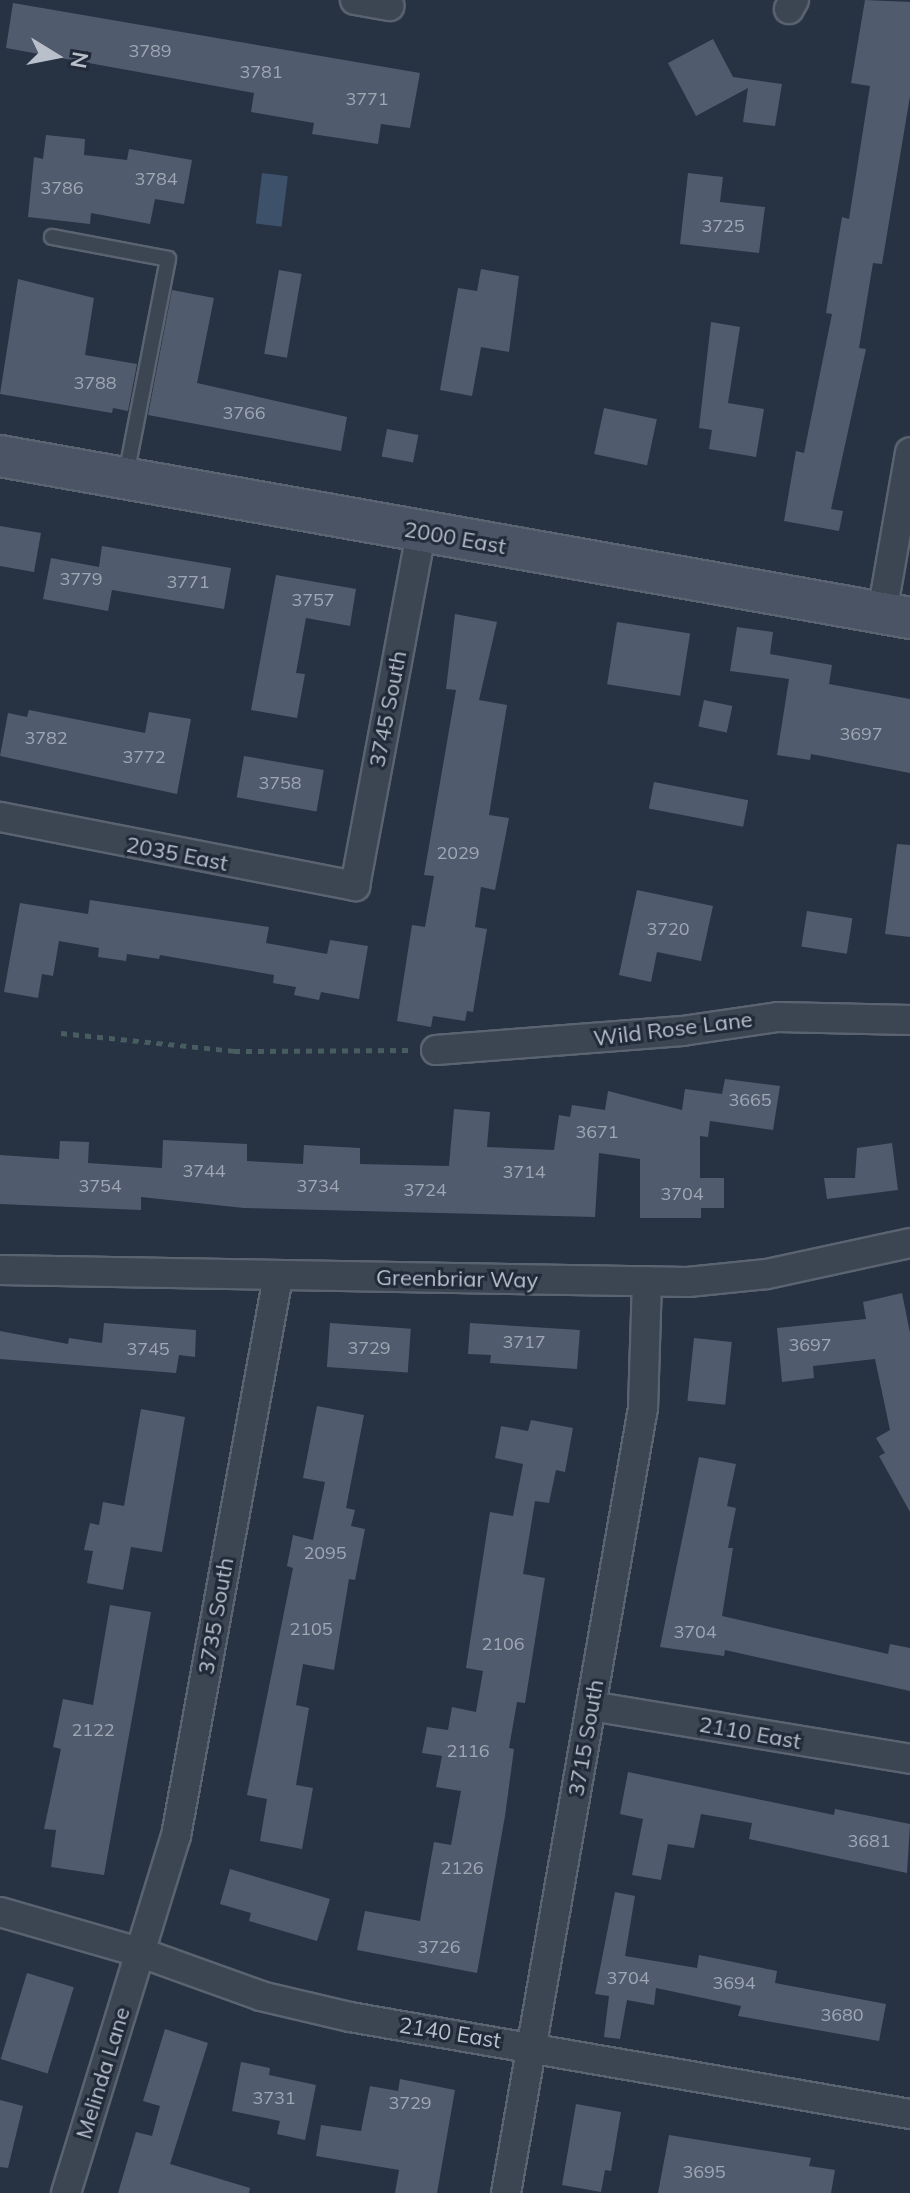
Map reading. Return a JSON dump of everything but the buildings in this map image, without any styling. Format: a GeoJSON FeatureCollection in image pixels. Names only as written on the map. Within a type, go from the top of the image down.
{"type":"FeatureCollection","features":[{"type":"Feature","properties":{"kind":"street"},"geometry":{"type":"LineString","coordinates":[[355,0],[389,6]]}},
{"type":"Feature","properties":{"kind":"street"},"geometry":{"type":"LineString","coordinates":[[896,615],[910,452]]}},
{"type":"Feature","properties":{"kind":"street","name":"2000 East"},"geometry":{"type":"LineString","coordinates":[[0,456],[896,615]]}},
{"type":"Feature","properties":{"kind":"street","name":"3745 South"},"geometry":{"type":"LineString","coordinates":[[355,886],[421,532]]}},
{"type":"Feature","properties":{"kind":"street","name":"2035 East"},"geometry":{"type":"LineString","coordinates":[[0,817],[355,886]]}},
{"type":"Feature","properties":{"kind":"street","name":"Wild Rose Lane"},"geometry":{"type":"LineString","coordinates":[[436,1050],[682,1031],[778,1017],[910,1020]]}},
{"type":"Feature","properties":{"kind":"street","name":"Greenbriar Way"},"geometry":{"type":"LineString","coordinates":[[0,1270],[647,1281],[767,1274],[910,1243]]}},
{"type":"Feature","properties":{"kind":"street","name":"3735 South"},"geometry":{"type":"LineString","coordinates":[[139,1952],[176,1836],[278,1277]]}},
{"type":"Feature","properties":{"kind":"street","name":"3715 South"},"geometry":{"type":"LineString","coordinates":[[506,2193],[534,2047],[643,1408],[647,1281]]}},
{"type":"Feature","properties":{"kind":"street","name":"2110 East"},"geometry":{"type":"LineString","coordinates":[[591,1706],[910,1759]]}},
{"type":"Feature","properties":{"kind":"street","name":"2140 East"},"geometry":{"type":"LineString","coordinates":[[0,1912],[139,1952],[261,1996],[350,2017],[910,2114]]}},
{"type":"Feature","properties":{"kind":"street","name":"Melinda Lane"},"geometry":{"type":"LineString","coordinates":[[66,2193],[139,1952]]}},
{"type":"Feature","properties":{"kind":"lane"},"geometry":{"type":"LineString","coordinates":[[52,237],[168,259],[125,479]]}},
{"type":"Feature","properties":{"kind":"path"},"geometry":{"type":"LineString","coordinates":[[61,1033],[234,1051],[436,1050]]}},
{"type":"Feature","properties":{"kind":"water"},"geometry":{"type":"Polygon","coordinates":[[[262,173],[288,176],[282,227],[256,224],[262,173]]]}}]}
